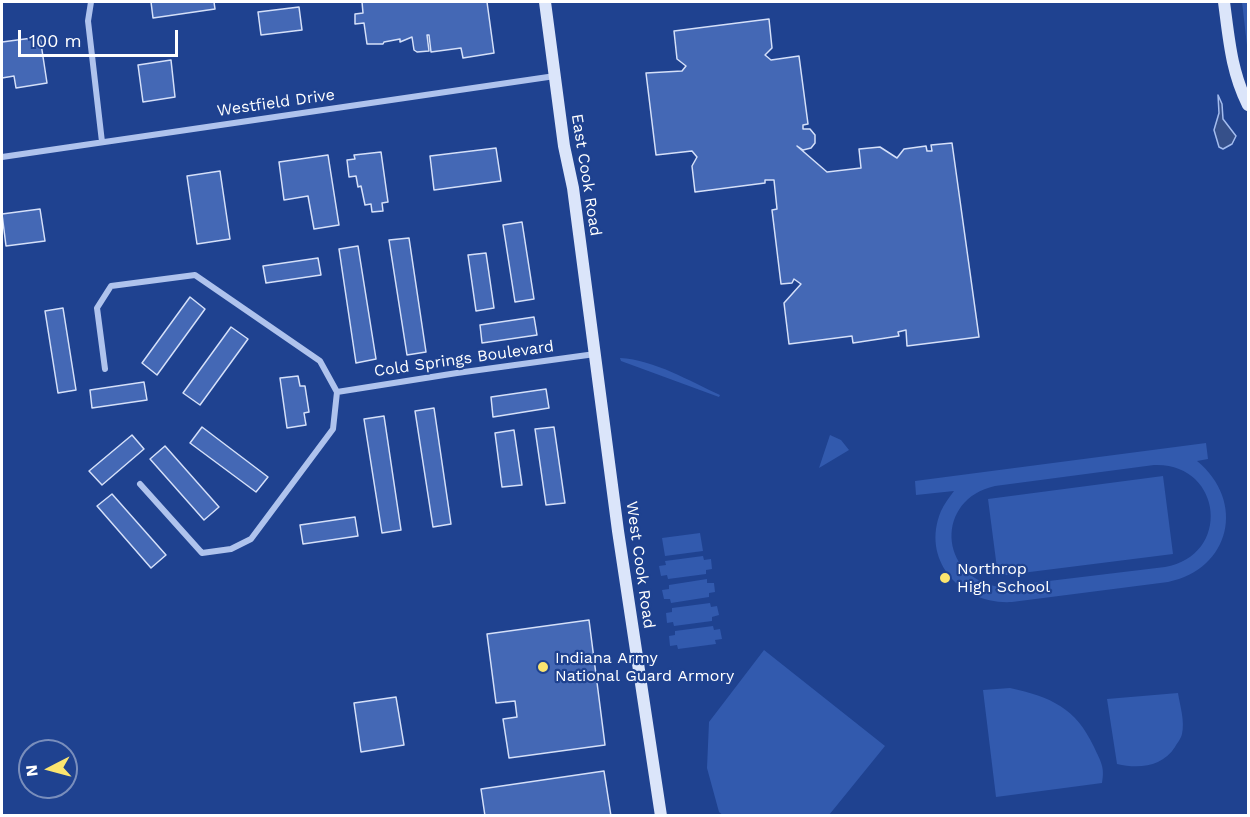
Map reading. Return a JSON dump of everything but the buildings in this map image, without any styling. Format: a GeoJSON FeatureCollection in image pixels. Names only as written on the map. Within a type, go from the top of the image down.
{"type":"FeatureCollection","features":[{"type":"Feature","properties":{"kind":"main road","name":"East Cook Road"},"geometry":{"type":"LineString","coordinates":[[545,2],[595,354]]}},
{"type":"Feature","properties":{"kind":"main road"},"geometry":{"type":"LineString","coordinates":[[1224,2],[1231,62],[1238,85],[1248,105]]}},
{"type":"Feature","properties":{"kind":"main road","name":"West Cook Road"},"geometry":{"type":"LineString","coordinates":[[595,354],[618,531],[662,816]]}},
{"type":"Feature","properties":{"kind":"street"},"geometry":{"type":"LineString","coordinates":[[91,2],[88,21],[102,142]]}},
{"type":"Feature","properties":{"kind":"street","name":"Westfield Drive"},"geometry":{"type":"LineString","coordinates":[[2,157],[555,76]]}},
{"type":"Feature","properties":{"kind":"street"},"geometry":{"type":"LineString","coordinates":[[105,369],[97,308],[111,286],[195,275],[320,361],[337,392],[333,429],[251,539],[231,549],[202,553],[140,484]]}},
{"type":"Feature","properties":{"kind":"street","name":"Cold Springs Boulevard"},"geometry":{"type":"LineString","coordinates":[[337,392],[595,354]]}},
{"type":"Feature","properties":{"kind":"shaded area"},"geometry":{"type":"Polygon","coordinates":[[[1242,2],[1248,2],[1248,54],[1242,2]]]}},
{"type":"Feature","properties":{"kind":"shaded area"},"geometry":{"type":"Polygon","coordinates":[[[1218,95],[1222,104],[1223,119],[1236,136],[1232,144],[1223,149],[1219,147],[1214,130],[1219,113],[1218,95]]]}},
{"type":"Feature","properties":{"kind":"shaded area"},"geometry":{"type":"Polygon","coordinates":[[[620,358],[659,367],[720,395],[719,397],[621,361],[620,358]]]}},
{"type":"Feature","properties":{"kind":"shaded area"},"geometry":{"type":"Polygon","coordinates":[[[830,435],[841,440],[849,450],[819,468],[830,435]]]}},
{"type":"Feature","properties":{"kind":"shaded area"},"geometry":{"type":"Polygon","coordinates":[[[1206,443],[1208,459],[1197,461],[1212,477],[1222,495],[1226,513],[1224,532],[1218,549],[1206,563],[1189,575],[1168,582],[1012,602],[994,601],[962,588],[941,563],[936,547],[936,529],[941,511],[954,491],[916,495],[915,481],[1206,443]],[[1154,465],[995,486],[975,494],[962,506],[954,521],[952,538],[955,554],[964,569],[979,580],[999,587],[1165,567],[1187,559],[1202,546],[1209,529],[1211,510],[1205,493],[1194,478],[1177,468],[1154,465]]]}},
{"type":"Feature","properties":{"kind":"shaded area"},"geometry":{"type":"Polygon","coordinates":[[[1163,476],[1173,554],[998,576],[988,499],[1163,476]]]}},
{"type":"Feature","properties":{"kind":"shaded area"},"geometry":{"type":"Polygon","coordinates":[[[700,533],[703,551],[665,556],[662,538],[700,533]]]}},
{"type":"Feature","properties":{"kind":"shaded area"},"geometry":{"type":"Polygon","coordinates":[[[703,556],[704,560],[711,559],[712,569],[706,570],[706,574],[668,579],[667,575],[661,576],[659,566],[666,565],[665,561],[703,556]]]}},
{"type":"Feature","properties":{"kind":"shaded area"},"geometry":{"type":"Polygon","coordinates":[[[707,579],[707,583],[714,583],[715,592],[709,593],[709,597],[671,603],[670,599],[664,599],[662,590],[669,589],[669,585],[707,579]]]}},
{"type":"Feature","properties":{"kind":"shaded area"},"geometry":{"type":"Polygon","coordinates":[[[710,603],[711,607],[717,606],[719,615],[712,617],[712,621],[674,626],[673,622],[667,623],[666,613],[672,612],[672,608],[710,603]]]}},
{"type":"Feature","properties":{"kind":"shaded area"},"geometry":{"type":"Polygon","coordinates":[[[713,626],[714,630],[720,629],[722,639],[715,640],[716,644],[678,649],[677,645],[670,646],[669,636],[675,635],[675,631],[713,626]]]}},
{"type":"Feature","properties":{"kind":"shaded area"},"geometry":{"type":"Polygon","coordinates":[[[764,650],[885,746],[829,815],[724,816],[719,812],[707,768],[709,722],[764,650]]]}},
{"type":"Feature","properties":{"kind":"shaded area"},"geometry":{"type":"Polygon","coordinates":[[[1010,688],[1050,700],[1061,706],[1079,723],[1099,757],[1103,769],[1102,783],[996,797],[983,690],[1010,688]]]}},
{"type":"Feature","properties":{"kind":"shaded area"},"geometry":{"type":"Polygon","coordinates":[[[1178,693],[1183,729],[1181,738],[1170,754],[1149,765],[1117,764],[1107,699],[1178,693]]]}},
{"type":"Feature","properties":{"kind":"place","name":"Northrop High School"},"geometry":{"type":"Point","coordinates":[945,578]}},
{"type":"Feature","properties":{"kind":"place","name":"Indiana Army National Guard Armory"},"geometry":{"type":"Point","coordinates":[543,667]}}]}
